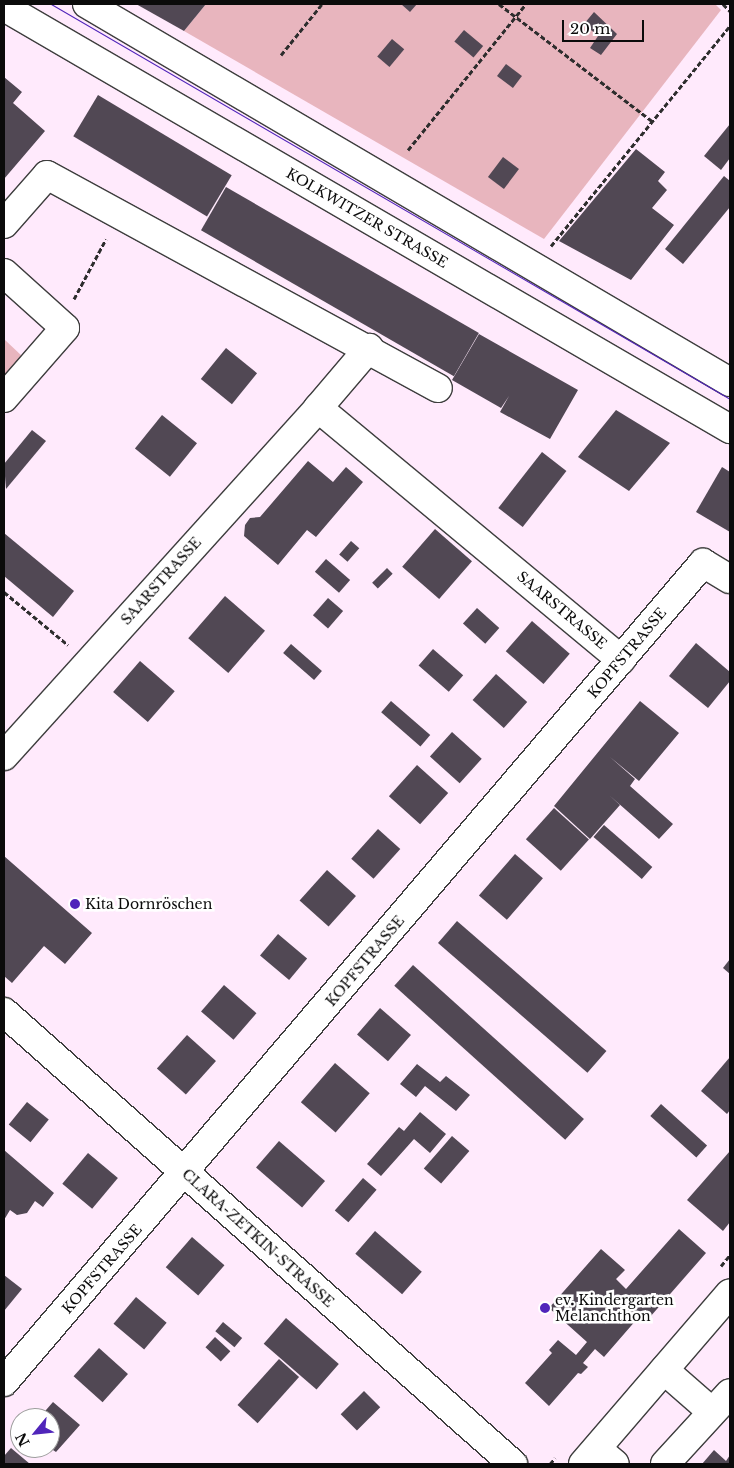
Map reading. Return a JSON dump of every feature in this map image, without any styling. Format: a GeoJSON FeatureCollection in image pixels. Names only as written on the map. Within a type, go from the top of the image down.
{"type":"FeatureCollection","features":[{"type":"Feature","properties":{"kind":"street"},"geometry":{"type":"LineString","coordinates":[[28,4],[730,412]]}},
{"type":"Feature","properties":{"kind":"street"},"geometry":{"type":"LineString","coordinates":[[86,4],[730,382]]}},
{"type":"Feature","properties":{"kind":"street","name":"KOLKWITZER STRASSE"},"geometry":{"type":"LineString","coordinates":[[4,7],[730,429]]}},
{"type":"Feature","properties":{"kind":"street"},"geometry":{"type":"LineString","coordinates":[[4,224],[47,175],[368,348],[438,388]]}},
{"type":"Feature","properties":{"kind":"street"},"geometry":{"type":"LineString","coordinates":[[4,273],[65,328],[4,398]]}},
{"type":"Feature","properties":{"kind":"street","name":"SAARSTRASSE"},"geometry":{"type":"LineString","coordinates":[[4,756],[318,408],[368,348]]}},
{"type":"Feature","properties":{"kind":"street","name":"SAARSTRASSE"},"geometry":{"type":"LineString","coordinates":[[318,408],[621,660]]}},
{"type":"Feature","properties":{"kind":"street","name":"KOPFSTRASSE"},"geometry":{"type":"LineString","coordinates":[[4,1382],[185,1173],[703,563],[730,579]]}},
{"type":"Feature","properties":{"kind":"street","name":"CLARA-ZETKIN-STRASSE"},"geometry":{"type":"LineString","coordinates":[[4,1012],[512,1464]]}},
{"type":"Feature","properties":{"kind":"street"},"geometry":{"type":"LineString","coordinates":[[598,1459],[664,1370],[730,1293]]}},
{"type":"Feature","properties":{"kind":"street"},"geometry":{"type":"LineString","coordinates":[[664,1370],[721,1402],[666,1464]]}},
{"type":"Feature","properties":{"kind":"path"},"geometry":{"type":"LineString","coordinates":[[281,55],[322,4]]}},
{"type":"Feature","properties":{"kind":"path"},"geometry":{"type":"LineString","coordinates":[[500,4],[652,121]]}},
{"type":"Feature","properties":{"kind":"path"},"geometry":{"type":"LineString","coordinates":[[408,150],[526,4]]}},
{"type":"Feature","properties":{"kind":"path"},"geometry":{"type":"LineString","coordinates":[[723,4],[730,11]]}},
{"type":"Feature","properties":{"kind":"path"},"geometry":{"type":"LineString","coordinates":[[547,250],[730,26]]}},
{"type":"Feature","properties":{"kind":"path"},"geometry":{"type":"LineString","coordinates":[[77,296],[118,213]]}},
{"type":"Feature","properties":{"kind":"path"},"geometry":{"type":"LineString","coordinates":[[4,592],[88,662]]}},
{"type":"Feature","properties":{"kind":"shaded area"},"geometry":{"type":"Polygon","coordinates":[[[206,4],[715,4],[721,10],[544,239],[184,31],[206,4]]]}},
{"type":"Feature","properties":{"kind":"shaded area"},"geometry":{"type":"Polygon","coordinates":[[[4,339],[23,357],[4,378],[4,339]]]}},
{"type":"Feature","properties":{"kind":"building"},"geometry":{"type":"Polygon","coordinates":[[[136,4],[206,4],[184,31],[136,4]]]}},
{"type":"Feature","properties":{"kind":"building"},"geometry":{"type":"Polygon","coordinates":[[[401,4],[417,4],[410,12],[401,4]]]}},
{"type":"Feature","properties":{"kind":"building"},"geometry":{"type":"Polygon","coordinates":[[[594,12],[617,34],[601,55],[590,48],[598,36],[584,24],[594,12]]]}},
{"type":"Feature","properties":{"kind":"building"},"geometry":{"type":"Polygon","coordinates":[[[464,30],[483,46],[474,58],[454,41],[464,30]]]}},
{"type":"Feature","properties":{"kind":"building"},"geometry":{"type":"Polygon","coordinates":[[[392,39],[404,49],[389,67],[377,57],[392,39]]]}},
{"type":"Feature","properties":{"kind":"building"},"geometry":{"type":"Polygon","coordinates":[[[506,64],[522,76],[513,88],[497,76],[506,64]]]}},
{"type":"Feature","properties":{"kind":"building"},"geometry":{"type":"Polygon","coordinates":[[[4,77],[22,92],[13,103],[45,131],[4,179],[4,77]]]}},
{"type":"Feature","properties":{"kind":"building"},"geometry":{"type":"Polygon","coordinates":[[[98,95],[232,175],[207,216],[73,136],[98,95]]]}},
{"type":"Feature","properties":{"kind":"building"},"geometry":{"type":"Polygon","coordinates":[[[730,124],[730,158],[721,170],[704,156],[730,124]]]}},
{"type":"Feature","properties":{"kind":"building"},"geometry":{"type":"Polygon","coordinates":[[[636,149],[665,172],[658,181],[667,190],[652,208],[674,225],[631,280],[559,241],[636,149]]]}},
{"type":"Feature","properties":{"kind":"building"},"geometry":{"type":"Polygon","coordinates":[[[503,157],[519,169],[504,189],[488,177],[503,157]]]}},
{"type":"Feature","properties":{"kind":"building"},"geometry":{"type":"Polygon","coordinates":[[[724,176],[730,181],[730,207],[683,264],[665,249],[724,176]]]}},
{"type":"Feature","properties":{"kind":"building"},"geometry":{"type":"Polygon","coordinates":[[[226,187],[479,333],[454,376],[201,230],[226,187]]]}},
{"type":"Feature","properties":{"kind":"building"},"geometry":{"type":"Polygon","coordinates":[[[479,334],[578,390],[550,439],[500,412],[509,396],[501,408],[452,380],[479,334]]]}},
{"type":"Feature","properties":{"kind":"building"},"geometry":{"type":"Polygon","coordinates":[[[226,348],[257,373],[232,404],[201,379],[226,348]]]}},
{"type":"Feature","properties":{"kind":"building"},"geometry":{"type":"Polygon","coordinates":[[[616,410],[670,443],[629,491],[578,457],[616,410]]]}},
{"type":"Feature","properties":{"kind":"building"},"geometry":{"type":"Polygon","coordinates":[[[162,415],[197,443],[170,477],[135,448],[162,415]]]}},
{"type":"Feature","properties":{"kind":"building"},"geometry":{"type":"Polygon","coordinates":[[[32,430],[46,441],[6,489],[4,464],[32,430]]]}},
{"type":"Feature","properties":{"kind":"building"},"geometry":{"type":"Polygon","coordinates":[[[542,452],[566,471],[523,527],[498,508],[542,452]]]}},
{"type":"Feature","properties":{"kind":"building"},"geometry":{"type":"Polygon","coordinates":[[[308,461],[333,482],[346,467],[363,482],[316,537],[307,530],[278,565],[244,536],[245,525],[250,518],[260,517],[308,461]]]}},
{"type":"Feature","properties":{"kind":"building"},"geometry":{"type":"Polygon","coordinates":[[[722,467],[730,472],[730,532],[696,512],[722,467]]]}},
{"type":"Feature","properties":{"kind":"building"},"geometry":{"type":"Polygon","coordinates":[[[435,529],[472,561],[439,599],[402,567],[435,529]]]}},
{"type":"Feature","properties":{"kind":"building"},"geometry":{"type":"Polygon","coordinates":[[[4,533],[74,591],[53,617],[4,576],[4,533]]]}},
{"type":"Feature","properties":{"kind":"building"},"geometry":{"type":"Polygon","coordinates":[[[351,541],[359,548],[347,562],[339,555],[351,541]]]}},
{"type":"Feature","properties":{"kind":"building"},"geometry":{"type":"Polygon","coordinates":[[[326,559],[350,580],[339,593],[315,572],[326,559]]]}},
{"type":"Feature","properties":{"kind":"building"},"geometry":{"type":"Polygon","coordinates":[[[387,568],[393,574],[378,589],[372,583],[387,568]]]}},
{"type":"Feature","properties":{"kind":"building"},"geometry":{"type":"Polygon","coordinates":[[[225,596],[265,631],[228,673],[188,638],[225,596]]]}},
{"type":"Feature","properties":{"kind":"building"},"geometry":{"type":"Polygon","coordinates":[[[328,598],[343,611],[328,628],[313,615],[328,598]]]}},
{"type":"Feature","properties":{"kind":"building"},"geometry":{"type":"Polygon","coordinates":[[[477,608],[499,628],[485,644],[463,624],[477,608]]]}},
{"type":"Feature","properties":{"kind":"building"},"geometry":{"type":"Polygon","coordinates":[[[532,621],[570,654],[543,684],[506,651],[532,621]]]}},
{"type":"Feature","properties":{"kind":"building"},"geometry":{"type":"Polygon","coordinates":[[[696,643],[730,672],[730,681],[708,708],[669,676],[696,643]]]}},
{"type":"Feature","properties":{"kind":"building"},"geometry":{"type":"Polygon","coordinates":[[[291,644],[322,671],[314,680],[283,653],[291,644]]]}},
{"type":"Feature","properties":{"kind":"building"},"geometry":{"type":"Polygon","coordinates":[[[433,649],[463,675],[449,692],[419,666],[433,649]]]}},
{"type":"Feature","properties":{"kind":"building"},"geometry":{"type":"Polygon","coordinates":[[[140,661],[175,691],[148,722],[113,692],[140,661]]]}},
{"type":"Feature","properties":{"kind":"building"},"geometry":{"type":"Polygon","coordinates":[[[496,674],[527,702],[504,728],[473,700],[496,674]]]}},
{"type":"Feature","properties":{"kind":"building"},"geometry":{"type":"Polygon","coordinates":[[[391,701],[430,735],[420,746],[381,712],[391,701]]]}},
{"type":"Feature","properties":{"kind":"building"},"geometry":{"type":"Polygon","coordinates":[[[640,701],[679,733],[639,781],[610,757],[635,779],[630,786],[673,824],[659,839],[609,795],[620,805],[590,839],[554,806],[640,701]]]}},
{"type":"Feature","properties":{"kind":"building"},"geometry":{"type":"Polygon","coordinates":[[[452,732],[482,759],[460,783],[430,757],[452,732]]]}},
{"type":"Feature","properties":{"kind":"building"},"geometry":{"type":"Polygon","coordinates":[[[417,765],[448,793],[420,824],[389,796],[417,765]]]}},
{"type":"Feature","properties":{"kind":"building"},"geometry":{"type":"Polygon","coordinates":[[[554,808],[589,839],[561,871],[526,839],[554,808]]]}},
{"type":"Feature","properties":{"kind":"building"},"geometry":{"type":"Polygon","coordinates":[[[604,825],[652,867],[642,879],[594,837],[604,825]]]}},
{"type":"Feature","properties":{"kind":"building"},"geometry":{"type":"Polygon","coordinates":[[[378,829],[400,849],[374,879],[351,859],[378,829]]]}},
{"type":"Feature","properties":{"kind":"building"},"geometry":{"type":"Polygon","coordinates":[[[515,854],[543,878],[507,920],[479,896],[515,854]]]}},
{"type":"Feature","properties":{"kind":"building"},"geometry":{"type":"Polygon","coordinates":[[[4,856],[92,933],[65,964],[44,946],[12,983],[4,976],[4,856]]]}},
{"type":"Feature","properties":{"kind":"building"},"geometry":{"type":"Polygon","coordinates":[[[327,870],[356,896],[329,927],[300,900],[327,870]]]}},
{"type":"Feature","properties":{"kind":"building"},"geometry":{"type":"Polygon","coordinates":[[[457,921],[606,1051],[587,1073],[438,943],[457,921]]]}},
{"type":"Feature","properties":{"kind":"building"},"geometry":{"type":"Polygon","coordinates":[[[278,934],[307,958],[289,980],[260,955],[278,934]]]}},
{"type":"Feature","properties":{"kind":"building"},"geometry":{"type":"Polygon","coordinates":[[[730,959],[730,974],[723,968],[730,959]]]}},
{"type":"Feature","properties":{"kind":"building"},"geometry":{"type":"Polygon","coordinates":[[[413,965],[584,1119],[565,1140],[394,986],[413,965]]]}},
{"type":"Feature","properties":{"kind":"building"},"geometry":{"type":"Polygon","coordinates":[[[224,985],[256,1013],[233,1040],[201,1011],[224,985]]]}},
{"type":"Feature","properties":{"kind":"building"},"geometry":{"type":"Polygon","coordinates":[[[380,1008],[411,1035],[388,1061],[357,1034],[380,1008]]]}},
{"type":"Feature","properties":{"kind":"building"},"geometry":{"type":"Polygon","coordinates":[[[187,1035],[216,1061],[186,1095],[157,1068],[187,1035]]]}},
{"type":"Feature","properties":{"kind":"building"},"geometry":{"type":"Polygon","coordinates":[[[730,1057],[730,1110],[727,1114],[701,1091],[730,1057]]]}},
{"type":"Feature","properties":{"kind":"building"},"geometry":{"type":"Polygon","coordinates":[[[335,1063],[370,1093],[336,1132],[301,1102],[335,1063]]]}},
{"type":"Feature","properties":{"kind":"building"},"geometry":{"type":"Polygon","coordinates":[[[417,1064],[440,1082],[446,1076],[470,1095],[456,1111],[425,1086],[416,1097],[400,1084],[417,1064]]]}},
{"type":"Feature","properties":{"kind":"building"},"geometry":{"type":"Polygon","coordinates":[[[27,1102],[49,1120],[31,1142],[9,1125],[27,1102]]]}},
{"type":"Feature","properties":{"kind":"building"},"geometry":{"type":"Polygon","coordinates":[[[661,1104],[707,1145],[696,1157],[650,1116],[661,1104]]]}},
{"type":"Feature","properties":{"kind":"building"},"geometry":{"type":"Polygon","coordinates":[[[420,1112],[446,1134],[430,1153],[414,1139],[381,1176],[367,1164],[399,1127],[404,1131],[420,1112]]]}},
{"type":"Feature","properties":{"kind":"building"},"geometry":{"type":"Polygon","coordinates":[[[452,1136],[469,1151],[441,1184],[424,1168],[452,1136]]]}},
{"type":"Feature","properties":{"kind":"building"},"geometry":{"type":"Polygon","coordinates":[[[279,1141],[325,1181],[302,1207],[256,1167],[279,1141]]]}},
{"type":"Feature","properties":{"kind":"building"},"geometry":{"type":"Polygon","coordinates":[[[4,1150],[54,1193],[43,1207],[35,1201],[27,1213],[17,1215],[10,1210],[4,1220],[4,1150]]]}},
{"type":"Feature","properties":{"kind":"building"},"geometry":{"type":"Polygon","coordinates":[[[730,1151],[730,1222],[723,1231],[687,1200],[730,1151]]]}},
{"type":"Feature","properties":{"kind":"building"},"geometry":{"type":"Polygon","coordinates":[[[88,1153],[118,1178],[92,1209],[62,1184],[88,1153]]]}},
{"type":"Feature","properties":{"kind":"building"},"geometry":{"type":"Polygon","coordinates":[[[363,1178],[377,1190],[348,1222],[335,1210],[363,1178]]]}},
{"type":"Feature","properties":{"kind":"building"},"geometry":{"type":"Polygon","coordinates":[[[679,1229],[706,1253],[650,1317],[644,1311],[604,1357],[595,1349],[583,1363],[588,1367],[581,1374],[578,1373],[549,1406],[525,1383],[552,1353],[549,1350],[558,1340],[576,1355],[587,1342],[549,1308],[601,1249],[625,1270],[616,1279],[626,1289],[679,1229]]]}},
{"type":"Feature","properties":{"kind":"building"},"geometry":{"type":"Polygon","coordinates":[[[375,1231],[422,1272],[402,1294],[355,1254],[375,1231]]]}},
{"type":"Feature","properties":{"kind":"building"},"geometry":{"type":"Polygon","coordinates":[[[192,1237],[224,1265],[198,1295],[166,1267],[192,1237]]]}},
{"type":"Feature","properties":{"kind":"building"},"geometry":{"type":"Polygon","coordinates":[[[4,1275],[22,1289],[4,1311],[4,1275]]]}},
{"type":"Feature","properties":{"kind":"building"},"geometry":{"type":"Polygon","coordinates":[[[136,1297],[167,1323],[144,1350],[114,1324],[136,1297]]]}},
{"type":"Feature","properties":{"kind":"building"},"geometry":{"type":"Polygon","coordinates":[[[286,1318],[339,1364],[317,1390],[264,1344],[286,1318]]]}},
{"type":"Feature","properties":{"kind":"building"},"geometry":{"type":"Polygon","coordinates":[[[223,1322],[242,1338],[234,1347],[215,1331],[223,1322]]]}},
{"type":"Feature","properties":{"kind":"building"},"geometry":{"type":"Polygon","coordinates":[[[215,1337],[230,1351],[221,1362],[205,1347],[215,1337]]]}},
{"type":"Feature","properties":{"kind":"building"},"geometry":{"type":"Polygon","coordinates":[[[99,1348],[128,1374],[103,1402],[74,1376],[99,1348]]]}},
{"type":"Feature","properties":{"kind":"building"},"geometry":{"type":"Polygon","coordinates":[[[279,1359],[299,1377],[258,1423],[238,1405],[279,1359]]]}},
{"type":"Feature","properties":{"kind":"building"},"geometry":{"type":"Polygon","coordinates":[[[364,1391],[380,1407],[357,1431],[341,1414],[364,1391]]]}},
{"type":"Feature","properties":{"kind":"building"},"geometry":{"type":"Polygon","coordinates":[[[53,1402],[80,1425],[60,1448],[60,1408],[48,1408],[53,1402]]]}},
{"type":"Feature","properties":{"kind":"building"},"geometry":{"type":"Polygon","coordinates":[[[10,1449],[10,1458],[23,1458],[30,1464],[4,1464],[4,1456],[10,1449]]]}},
{"type":"Feature","properties":{"kind":"building"},"geometry":{"type":"Polygon","coordinates":[[[714,1450],[726,1461],[730,1455],[730,1464],[702,1464],[714,1450]]]}},
{"type":"Feature","properties":{"kind":"tram line"},"geometry":{"type":"LineString","coordinates":[[51,4],[730,399]]}},
{"type":"Feature","properties":{"kind":"place","name":"Kita Dornröschen"},"geometry":{"type":"Point","coordinates":[75,904]}},
{"type":"Feature","properties":{"kind":"place","name":"ev. Kindergarten Melanchthon"},"geometry":{"type":"Point","coordinates":[545,1308]}}]}
